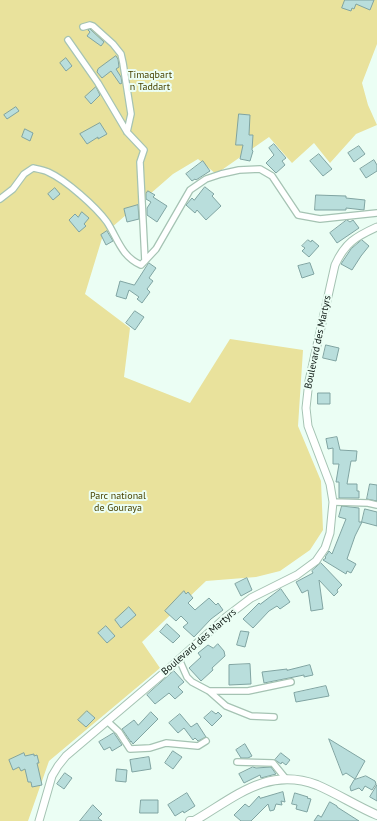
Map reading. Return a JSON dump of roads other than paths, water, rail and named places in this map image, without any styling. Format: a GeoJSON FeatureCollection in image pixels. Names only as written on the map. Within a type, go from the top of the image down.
{"type":"FeatureCollection","features":[{"type":"Feature","properties":{"kind":"main road","name":"Boulevard des Martyrs"},"geometry":{"type":"LineString","coordinates":[[39,821],[50,782],[58,766],[66,756],[226,617],[251,598],[297,575],[316,561],[325,548],[330,533],[333,502],[330,484],[308,426],[306,408],[309,381],[335,265],[341,253],[348,244],[359,235],[377,227]]}},
{"type":"Feature","properties":{"kind":"main road"},"geometry":{"type":"LineString","coordinates":[[190,821],[194,821],[226,800],[258,783],[286,779],[316,785],[377,815]]}},
{"type":"Feature","properties":{"kind":"street"},"geometry":{"type":"LineString","coordinates":[[83,28],[90,25],[93,26],[113,44],[121,54],[124,63],[131,114],[127,132]]}},
{"type":"Feature","properties":{"kind":"street"},"geometry":{"type":"LineString","coordinates":[[68,40],[98,83],[127,132],[144,150],[140,162],[145,261]]}},
{"type":"Feature","properties":{"kind":"street"},"geometry":{"type":"LineString","coordinates":[[0,200],[13,189],[24,174],[33,168],[48,172],[74,188],[107,222],[119,246],[133,261],[141,265],[156,250],[190,190],[206,179],[227,173],[260,169],[272,176],[298,215],[320,219],[377,213]]}},
{"type":"Feature","properties":{"kind":"street"},"geometry":{"type":"LineString","coordinates":[[333,502],[377,506]]}},
{"type":"Feature","properties":{"kind":"street"},"geometry":{"type":"LineString","coordinates":[[179,659],[187,677],[192,682],[209,690],[226,706],[251,716],[274,717]]}},
{"type":"Feature","properties":{"kind":"street"},"geometry":{"type":"LineString","coordinates":[[209,690],[248,691],[291,682]]}},
{"type":"Feature","properties":{"kind":"street"},"geometry":{"type":"LineString","coordinates":[[108,721],[119,732],[130,749],[150,748],[166,743],[198,746],[206,741]]}},
{"type":"Feature","properties":{"kind":"street"},"geometry":{"type":"LineString","coordinates":[[237,762],[274,763],[286,779]]}},
{"type":"Feature","properties":{"kind":"park label","name":"Timaqbart n Taddart"},"geometry":{"type":"Point","coordinates":[150,80]}},
{"type":"Feature","properties":{"kind":"park label","name":"Parc national de Gouraya"},"geometry":{"type":"Point","coordinates":[118,502]}}]}
